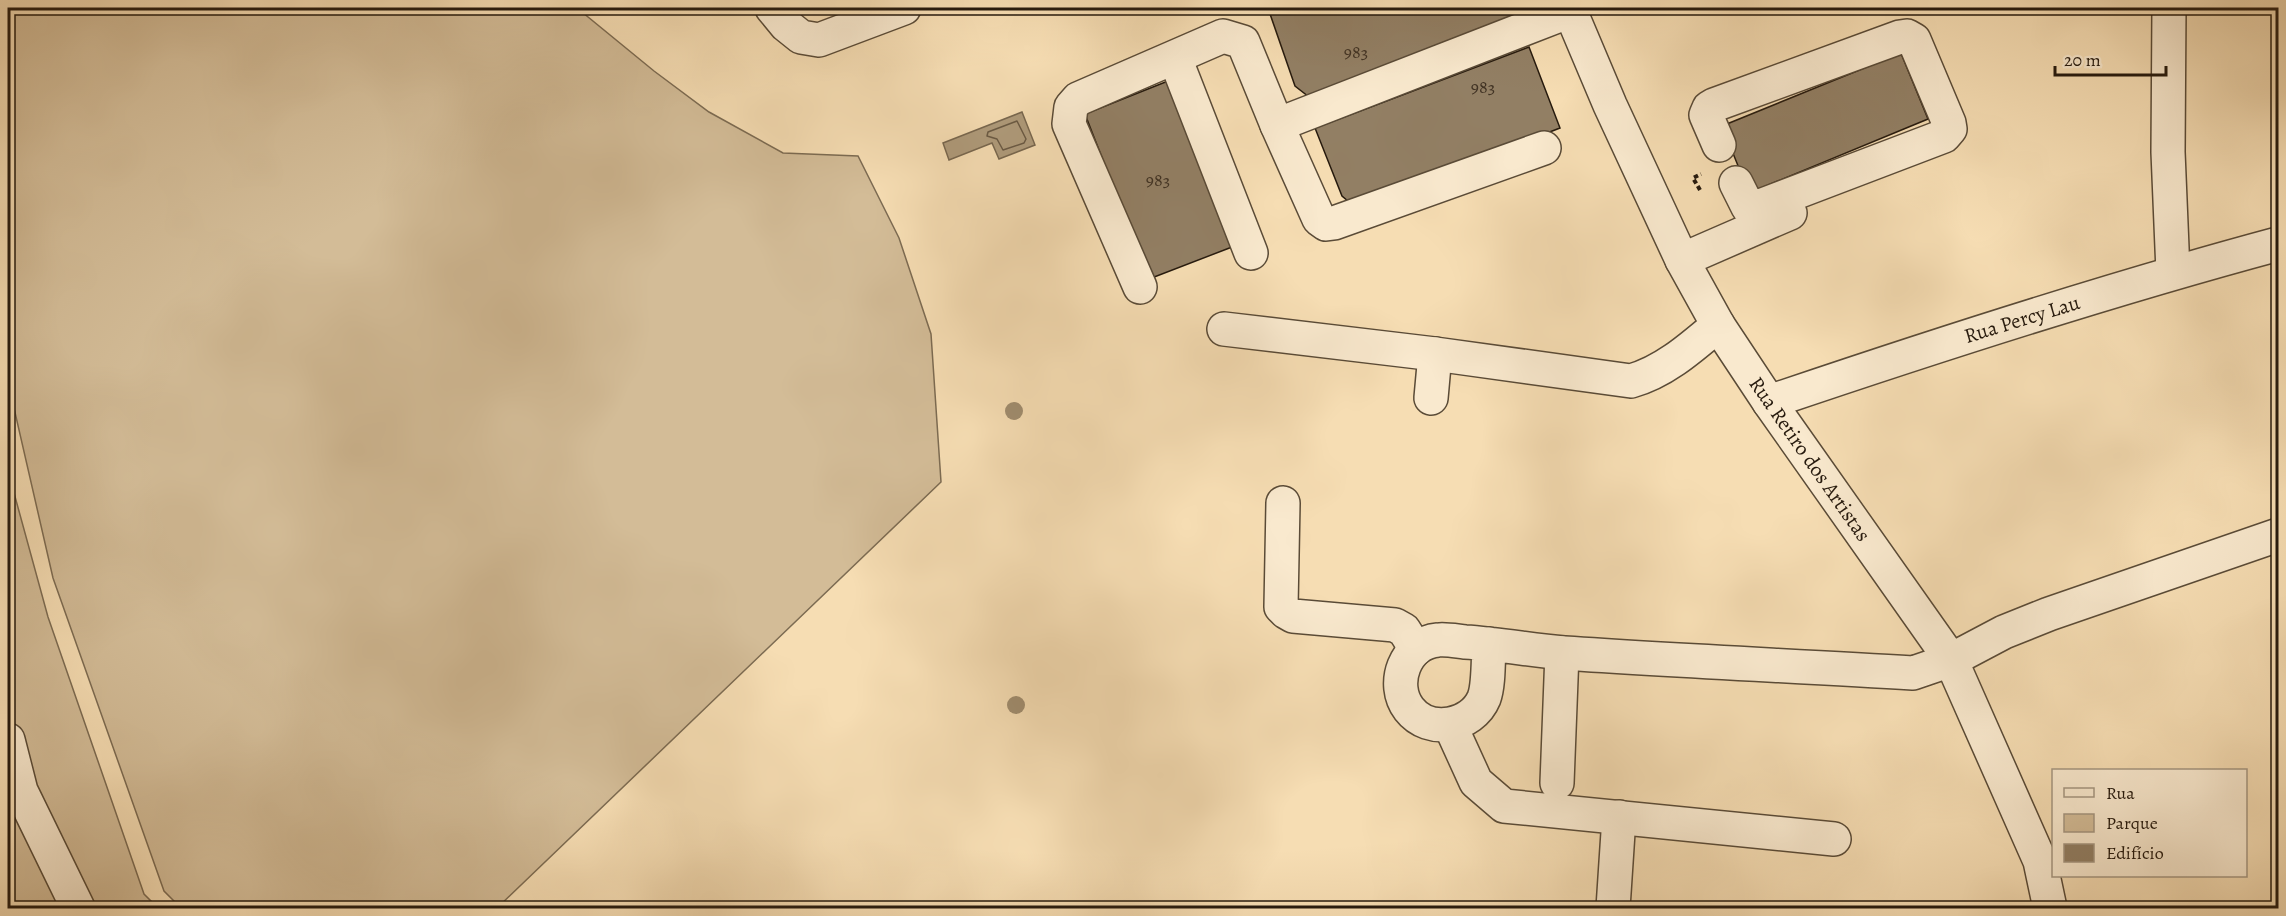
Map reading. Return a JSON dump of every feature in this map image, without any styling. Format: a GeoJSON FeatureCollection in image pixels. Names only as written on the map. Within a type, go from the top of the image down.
{"type":"FeatureCollection","features":[{"type":"Feature","properties":{"kind":"street"},"geometry":{"type":"LineString","coordinates":[[772,8],[786,25],[801,37],[819,40],[904,8]]}},
{"type":"Feature","properties":{"kind":"street"},"geometry":{"type":"LineString","coordinates":[[2169,8],[2168,152],[2173,272]]}},
{"type":"Feature","properties":{"kind":"street"},"geometry":{"type":"LineString","coordinates":[[1277,125],[1569,9]]}},
{"type":"Feature","properties":{"kind":"street","name":"Rua Retiro dos Artistas"},"geometry":{"type":"LineString","coordinates":[[1569,9],[1610,105],[1682,260],[1718,325],[1769,402],[1952,660],[2040,861],[2050,909]]}},
{"type":"Feature","properties":{"kind":"street"},"geometry":{"type":"LineString","coordinates":[[1140,287],[1069,124],[1071,107],[1078,99],[1223,36],[1243,42],[1319,219],[1326,224],[1544,148]]}},
{"type":"Feature","properties":{"kind":"street"},"geometry":{"type":"LineString","coordinates":[[1719,145],[1706,115],[1709,108],[1714,105],[1900,37],[1907,36],[1914,40],[1949,123],[1950,129],[1944,136],[1755,208],[1748,207],[1736,183]]}},
{"type":"Feature","properties":{"kind":"street"},"geometry":{"type":"LineString","coordinates":[[1175,58],[1251,253]]}},
{"type":"Feature","properties":{"kind":"street"},"geometry":{"type":"LineString","coordinates":[[1682,260],[1812,203],[1823,195],[1824,183]]}},
{"type":"Feature","properties":{"kind":"street","name":"Rua Percy Lau"},"geometry":{"type":"LineString","coordinates":[[1769,402],[1930,347],[2173,272],[2278,244]]}},
{"type":"Feature","properties":{"kind":"street"},"geometry":{"type":"LineString","coordinates":[[1224,329],[1436,354],[1630,387],[1689,349],[1718,325]]}},
{"type":"Feature","properties":{"kind":"street"},"geometry":{"type":"LineString","coordinates":[[1431,398],[1436,354]]}},
{"type":"Feature","properties":{"kind":"street"},"geometry":{"type":"LineString","coordinates":[[1283,503],[1281,607],[1293,616],[1395,625],[1404,630],[1416,649]]}},
{"type":"Feature","properties":{"kind":"street"},"geometry":{"type":"LineString","coordinates":[[1489,644],[1484,698],[1470,716],[1450,725],[1427,723],[1409,710],[1400,689],[1402,667],[1416,649],[1436,639],[1489,644],[1562,652],[1913,673],[1952,660],[2004,632],[2049,614],[2278,535]]}},
{"type":"Feature","properties":{"kind":"street"},"geometry":{"type":"LineString","coordinates":[[1557,783],[1562,652]]}},
{"type":"Feature","properties":{"kind":"street"},"geometry":{"type":"LineString","coordinates":[[1450,725],[1476,782],[1503,806],[1834,839]]}},
{"type":"Feature","properties":{"kind":"street"},"geometry":{"type":"LineString","coordinates":[[8,740],[21,790],[78,909]]}},
{"type":"Feature","properties":{"kind":"street"},"geometry":{"type":"LineString","coordinates":[[1613,909],[1619,817]]}},
{"type":"Feature","properties":{"kind":"green space"},"geometry":{"type":"Polygon","coordinates":[[[8,8],[577,8],[654,71],[709,112],[783,153],[858,156],[899,238],[931,334],[941,482],[497,908],[181,908],[164,891],[53,578],[8,382],[8,8]]]}},
{"type":"Feature","properties":{"kind":"green space"},"geometry":{"type":"Polygon","coordinates":[[[8,471],[48,617],[144,894],[158,908],[8,908],[8,471]]]}},
{"type":"Feature","properties":{"kind":"water"},"geometry":{"type":"Polygon","coordinates":[[[1022,112],[1035,145],[999,159],[992,143],[949,160],[943,143],[1022,112]]]}},
{"type":"Feature","properties":{"kind":"building"},"geometry":{"type":"Polygon","coordinates":[[[1277,8],[1515,8],[1519,18],[1309,97],[1295,86],[1269,11],[1277,8]]]}},
{"type":"Feature","properties":{"kind":"building"},"geometry":{"type":"Polygon","coordinates":[[[1529,47],[1560,128],[1355,207],[1342,196],[1315,128],[1529,47]]]}},
{"type":"Feature","properties":{"kind":"building"},"geometry":{"type":"Polygon","coordinates":[[[1901,53],[1928,119],[1749,193],[1722,126],[1901,53]]]}},
{"type":"Feature","properties":{"kind":"building"},"geometry":{"type":"Polygon","coordinates":[[[1168,81],[1232,247],[1149,279],[1085,114],[1168,81]]]}}]}
